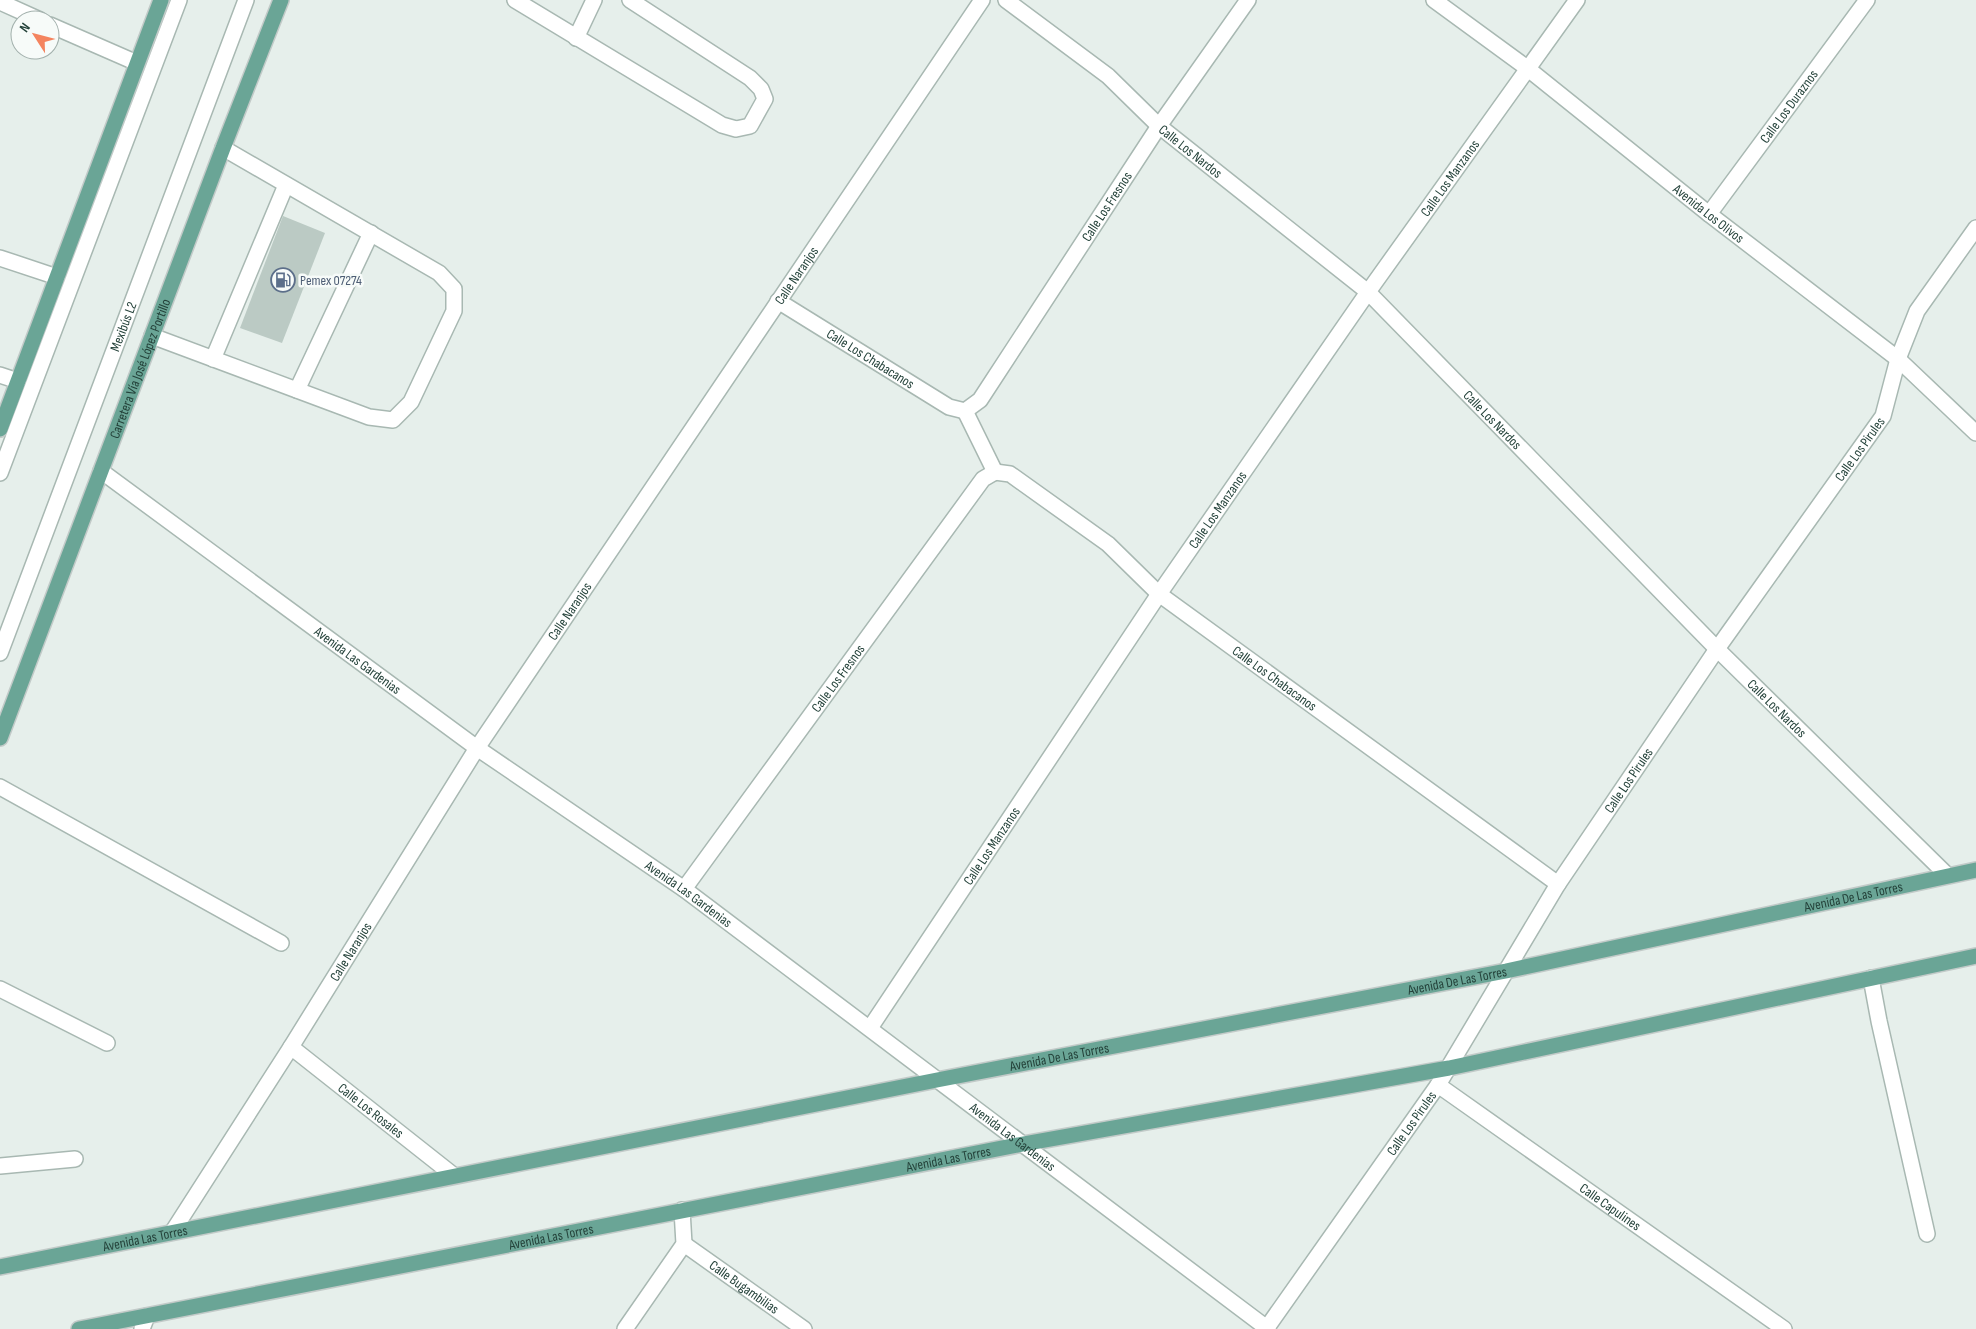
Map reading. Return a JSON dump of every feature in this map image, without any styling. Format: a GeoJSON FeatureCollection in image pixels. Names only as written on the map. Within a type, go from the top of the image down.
{"type":"FeatureCollection","features":[{"type":"Feature","properties":{"kind":"main road"},"geometry":{"type":"LineString","coordinates":[[1,425],[161,0]]}},
{"type":"Feature","properties":{"kind":"main road","name":"Carretera Vía José López Portillo"},"geometry":{"type":"LineString","coordinates":[[0,738],[223,148],[281,0]]}},
{"type":"Feature","properties":{"kind":"main road","name":"Avenida De Las Torres"},"geometry":{"type":"LineString","coordinates":[[937,1080],[1506,971],[1976,870]]}},
{"type":"Feature","properties":{"kind":"main road"},"geometry":{"type":"LineString","coordinates":[[1023,1144],[1449,1068],[1976,956]]}},
{"type":"Feature","properties":{"kind":"main road","name":"Avenida Las Torres"},"geometry":{"type":"LineString","coordinates":[[0,1267],[452,1175],[937,1080]]}},
{"type":"Feature","properties":{"kind":"main road","name":"Avenida Las Torres"},"geometry":{"type":"LineString","coordinates":[[79,1329],[144,1322],[682,1210],[1023,1144]]}},
{"type":"Feature","properties":{"kind":"street"},"geometry":{"type":"LineString","coordinates":[[0,473],[179,0]]}},
{"type":"Feature","properties":{"kind":"street","name":"Mexibús L2"},"geometry":{"type":"LineString","coordinates":[[0,653],[246,0]]}},
{"type":"Feature","properties":{"kind":"street"},"geometry":{"type":"LineString","coordinates":[[515,0],[722,125],[736,129],[750,126],[765,99],[761,89],[750,78],[630,0]]}},
{"type":"Feature","properties":{"kind":"street"},"geometry":{"type":"LineString","coordinates":[[576,38],[594,0]]}},
{"type":"Feature","properties":{"kind":"street","name":"Calle Naranjos"},"geometry":{"type":"LineString","coordinates":[[173,1231],[291,1047],[477,748],[982,0]]}},
{"type":"Feature","properties":{"kind":"street","name":"Calle Los Nardos"},"geometry":{"type":"LineString","coordinates":[[1006,0],[1108,76],[1159,126],[1368,292],[1716,649],[1947,875]]}},
{"type":"Feature","properties":{"kind":"street","name":"Calle Los Fresnos"},"geometry":{"type":"LineString","coordinates":[[965,411],[980,400],[1159,126],[1248,0]]}},
{"type":"Feature","properties":{"kind":"street","name":"Avenida Los Olivos"},"geometry":{"type":"LineString","coordinates":[[1434,0],[1527,68],[1709,214],[1898,359],[1976,433]]}},
{"type":"Feature","properties":{"kind":"street","name":"Calle Los Manzanos"},"geometry":{"type":"LineString","coordinates":[[870,1028],[1159,594],[1368,292],[1577,0]]}},
{"type":"Feature","properties":{"kind":"street","name":"Calle Los Duraznos"},"geometry":{"type":"LineString","coordinates":[[1709,214],[1867,0]]}},
{"type":"Feature","properties":{"kind":"street"},"geometry":{"type":"LineString","coordinates":[[0,2],[18,10]]}},
{"type":"Feature","properties":{"kind":"street"},"geometry":{"type":"LineString","coordinates":[[60,28],[137,63]]}},
{"type":"Feature","properties":{"kind":"street"},"geometry":{"type":"LineString","coordinates":[[152,336],[369,417],[393,420],[411,402],[454,311],[454,289],[439,273],[223,148]]}},
{"type":"Feature","properties":{"kind":"street"},"geometry":{"type":"LineString","coordinates":[[213,359],[286,185]]}},
{"type":"Feature","properties":{"kind":"street","name":"Calle Los Pirules"},"geometry":{"type":"LineString","coordinates":[[1267,1329],[1438,1085],[1558,884],[1716,649],[1882,416],[1898,359],[1917,311],[1976,228]]}},
{"type":"Feature","properties":{"kind":"street"},"geometry":{"type":"LineString","coordinates":[[297,390],[371,233]]}},
{"type":"Feature","properties":{"kind":"street"},"geometry":{"type":"LineString","coordinates":[[0,258],[57,277]]}},
{"type":"Feature","properties":{"kind":"street","name":"Calle Los Chabacanos"},"geometry":{"type":"LineString","coordinates":[[778,302],[949,407],[965,411]]}},
{"type":"Feature","properties":{"kind":"street"},"geometry":{"type":"LineString","coordinates":[[0,375],[18,381]]}},
{"type":"Feature","properties":{"kind":"street"},"geometry":{"type":"LineString","coordinates":[[965,411],[995,472]]}},
{"type":"Feature","properties":{"kind":"street","name":"Avenida Las Gardenias"},"geometry":{"type":"LineString","coordinates":[[101,471],[477,748],[684,889],[1267,1329]]}},
{"type":"Feature","properties":{"kind":"street","name":"Calle Los Chabacanos"},"geometry":{"type":"LineString","coordinates":[[995,472],[1010,474],[1108,544],[1159,594],[1558,884]]}},
{"type":"Feature","properties":{"kind":"street","name":"Calle Los Fresnos"},"geometry":{"type":"LineString","coordinates":[[684,889],[983,479],[995,472]]}},
{"type":"Feature","properties":{"kind":"street"},"geometry":{"type":"LineString","coordinates":[[0,787],[281,943]]}},
{"type":"Feature","properties":{"kind":"street"},"geometry":{"type":"LineString","coordinates":[[1871,978],[1927,1234]]}},
{"type":"Feature","properties":{"kind":"street"},"geometry":{"type":"LineString","coordinates":[[0,989],[107,1042]]}},
{"type":"Feature","properties":{"kind":"street","name":"Calle Los Rosales"},"geometry":{"type":"LineString","coordinates":[[291,1047],[452,1175]]}},
{"type":"Feature","properties":{"kind":"street","name":"Calle Capulines"},"geometry":{"type":"LineString","coordinates":[[1438,1085],[1784,1329]]}},
{"type":"Feature","properties":{"kind":"street"},"geometry":{"type":"LineString","coordinates":[[0,1166],[75,1159]]}},
{"type":"Feature","properties":{"kind":"street"},"geometry":{"type":"LineString","coordinates":[[625,1329],[684,1244],[682,1210]]}},
{"type":"Feature","properties":{"kind":"street","name":"Calle Bugambilias"},"geometry":{"type":"LineString","coordinates":[[684,1244],[804,1329]]}},
{"type":"Feature","properties":{"kind":"building","name":"Pemex 07274"},"geometry":{"type":"Polygon","coordinates":[[[283,216],[325,233],[282,343],[240,328],[283,216]]]}},
{"type":"Feature","properties":{"kind":"place","name":"Pemex 07274"},"geometry":{"type":"Point","coordinates":[283,280]}}]}
